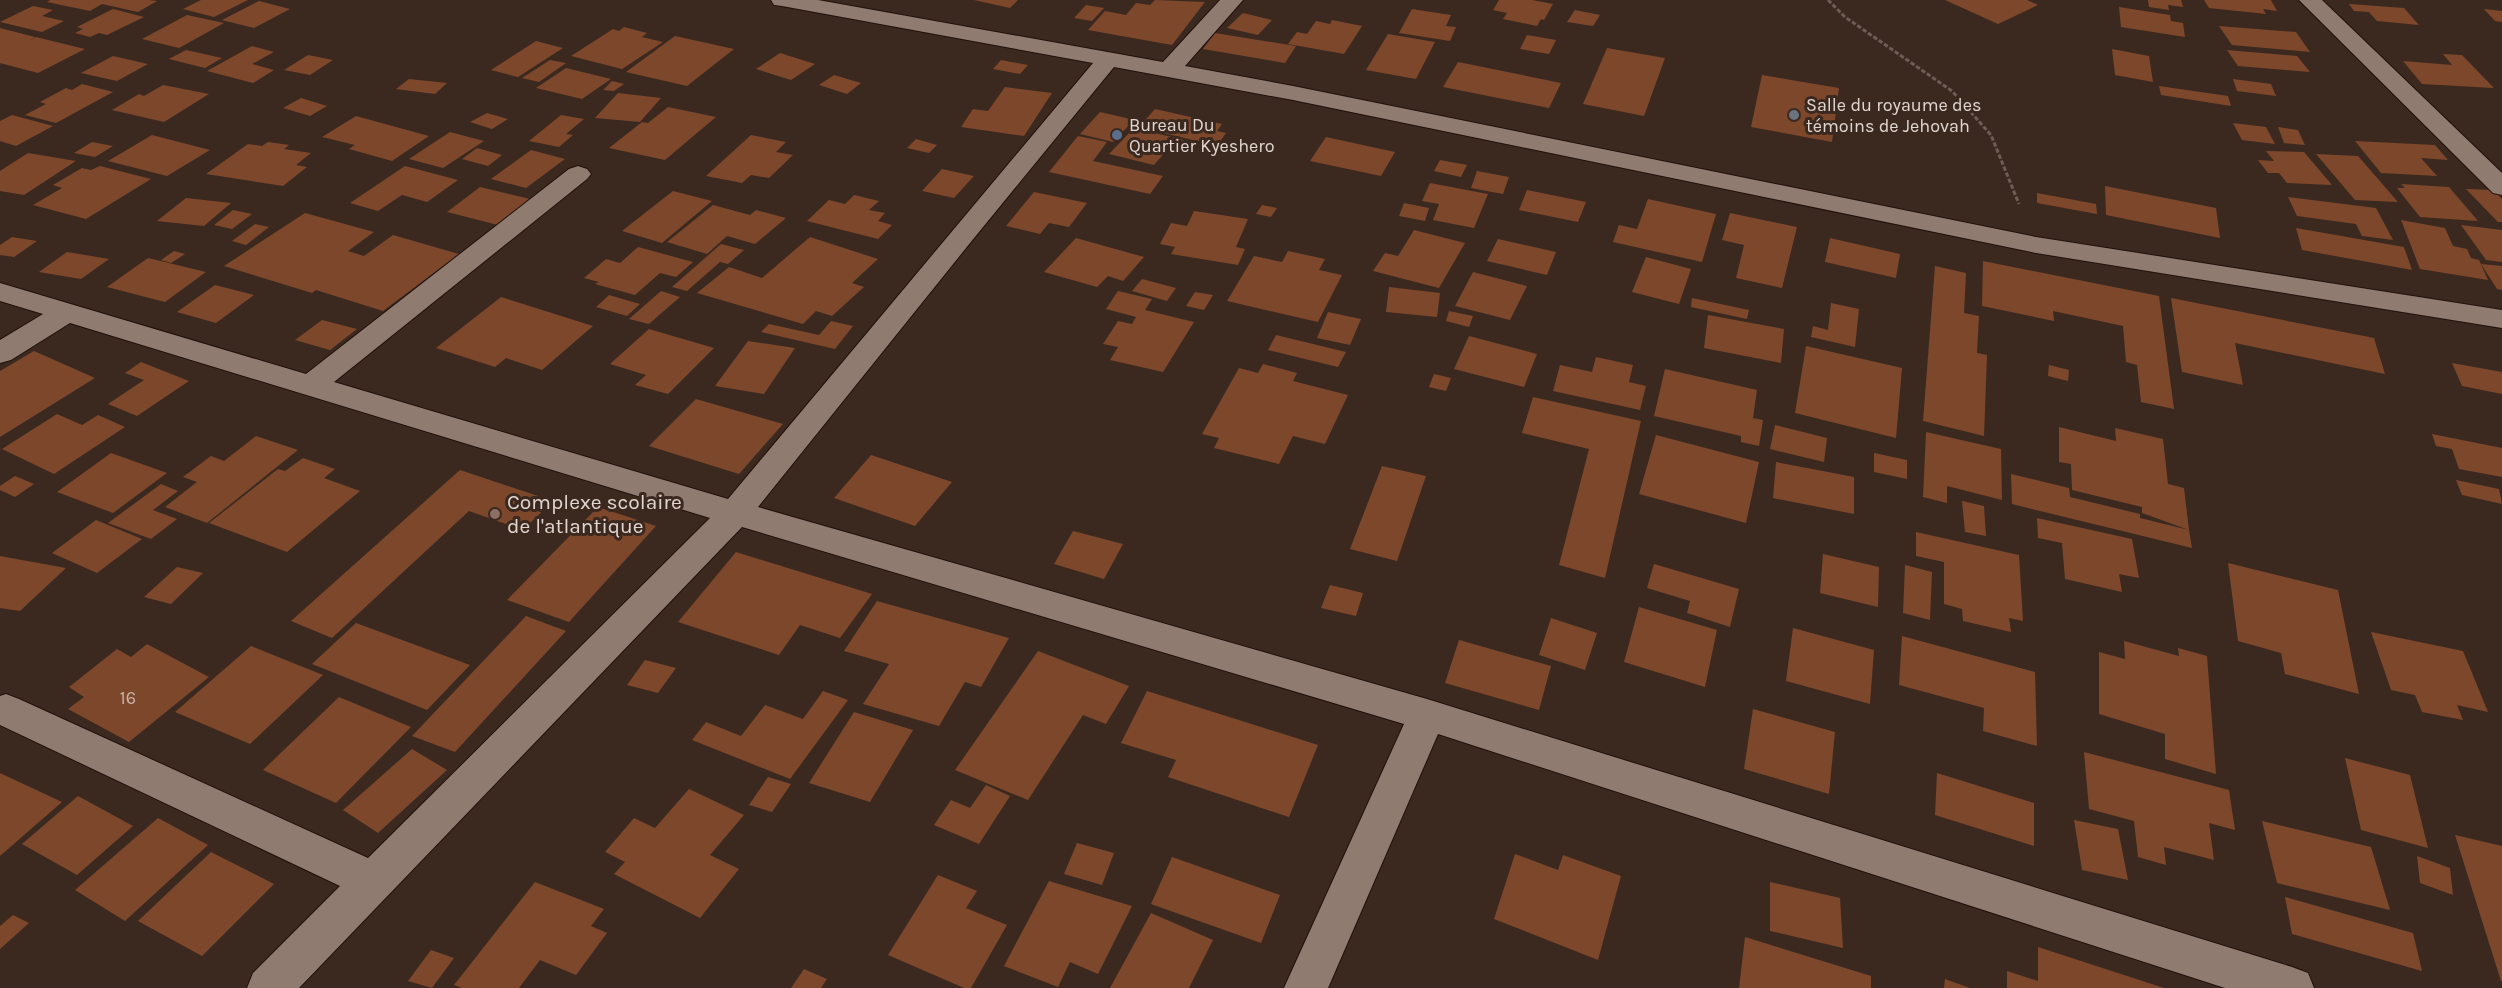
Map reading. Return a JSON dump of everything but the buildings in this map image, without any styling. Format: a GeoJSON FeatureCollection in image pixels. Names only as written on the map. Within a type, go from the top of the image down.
{"type":"FeatureCollection","features":[{"type":"Feature","properties":{"kind":"street"},"geometry":{"type":"LineString","coordinates":[[782,0],[1305,95],[2036,245],[2502,319]]}},
{"type":"Feature","properties":{"kind":"street"},"geometry":{"type":"LineString","coordinates":[[1169,70],[1232,0]]}},
{"type":"Feature","properties":{"kind":"street"},"geometry":{"type":"LineString","coordinates":[[2310,0],[2502,187]]}},
{"type":"Feature","properties":{"kind":"street"},"geometry":{"type":"LineString","coordinates":[[269,988],[735,513],[960,237],[1109,59]]}},
{"type":"Feature","properties":{"kind":"street"},"geometry":{"type":"LineString","coordinates":[[311,385],[578,174]]}},
{"type":"Feature","properties":{"kind":"street"},"geometry":{"type":"LineString","coordinates":[[0,292],[735,513],[1427,715],[2228,978],[2292,988]]}},
{"type":"Feature","properties":{"kind":"street"},"geometry":{"type":"LineString","coordinates":[[0,353],[67,312]]}},
{"type":"Feature","properties":{"kind":"street"},"geometry":{"type":"LineString","coordinates":[[6,710],[373,881]]}},
{"type":"Feature","properties":{"kind":"street"},"geometry":{"type":"LineString","coordinates":[[1306,988],[1427,715]]}},
{"type":"Feature","properties":{"kind":"path"},"geometry":{"type":"LineString","coordinates":[[1828,0],[1845,17],[1952,91],[1991,135],[2036,245]]}},
{"type":"Feature","properties":{"kind":"place","name":"Salle du royaume des témoins de Jehovah"},"geometry":{"type":"Point","coordinates":[1794,115]}},
{"type":"Feature","properties":{"kind":"place","name":"Bureau Du Quartier Kyeshero"},"geometry":{"type":"Point","coordinates":[1117,135]}},
{"type":"Feature","properties":{"kind":"place","name":"Complexe scolaire de l'atlantique"},"geometry":{"type":"Point","coordinates":[495,514]}}]}
